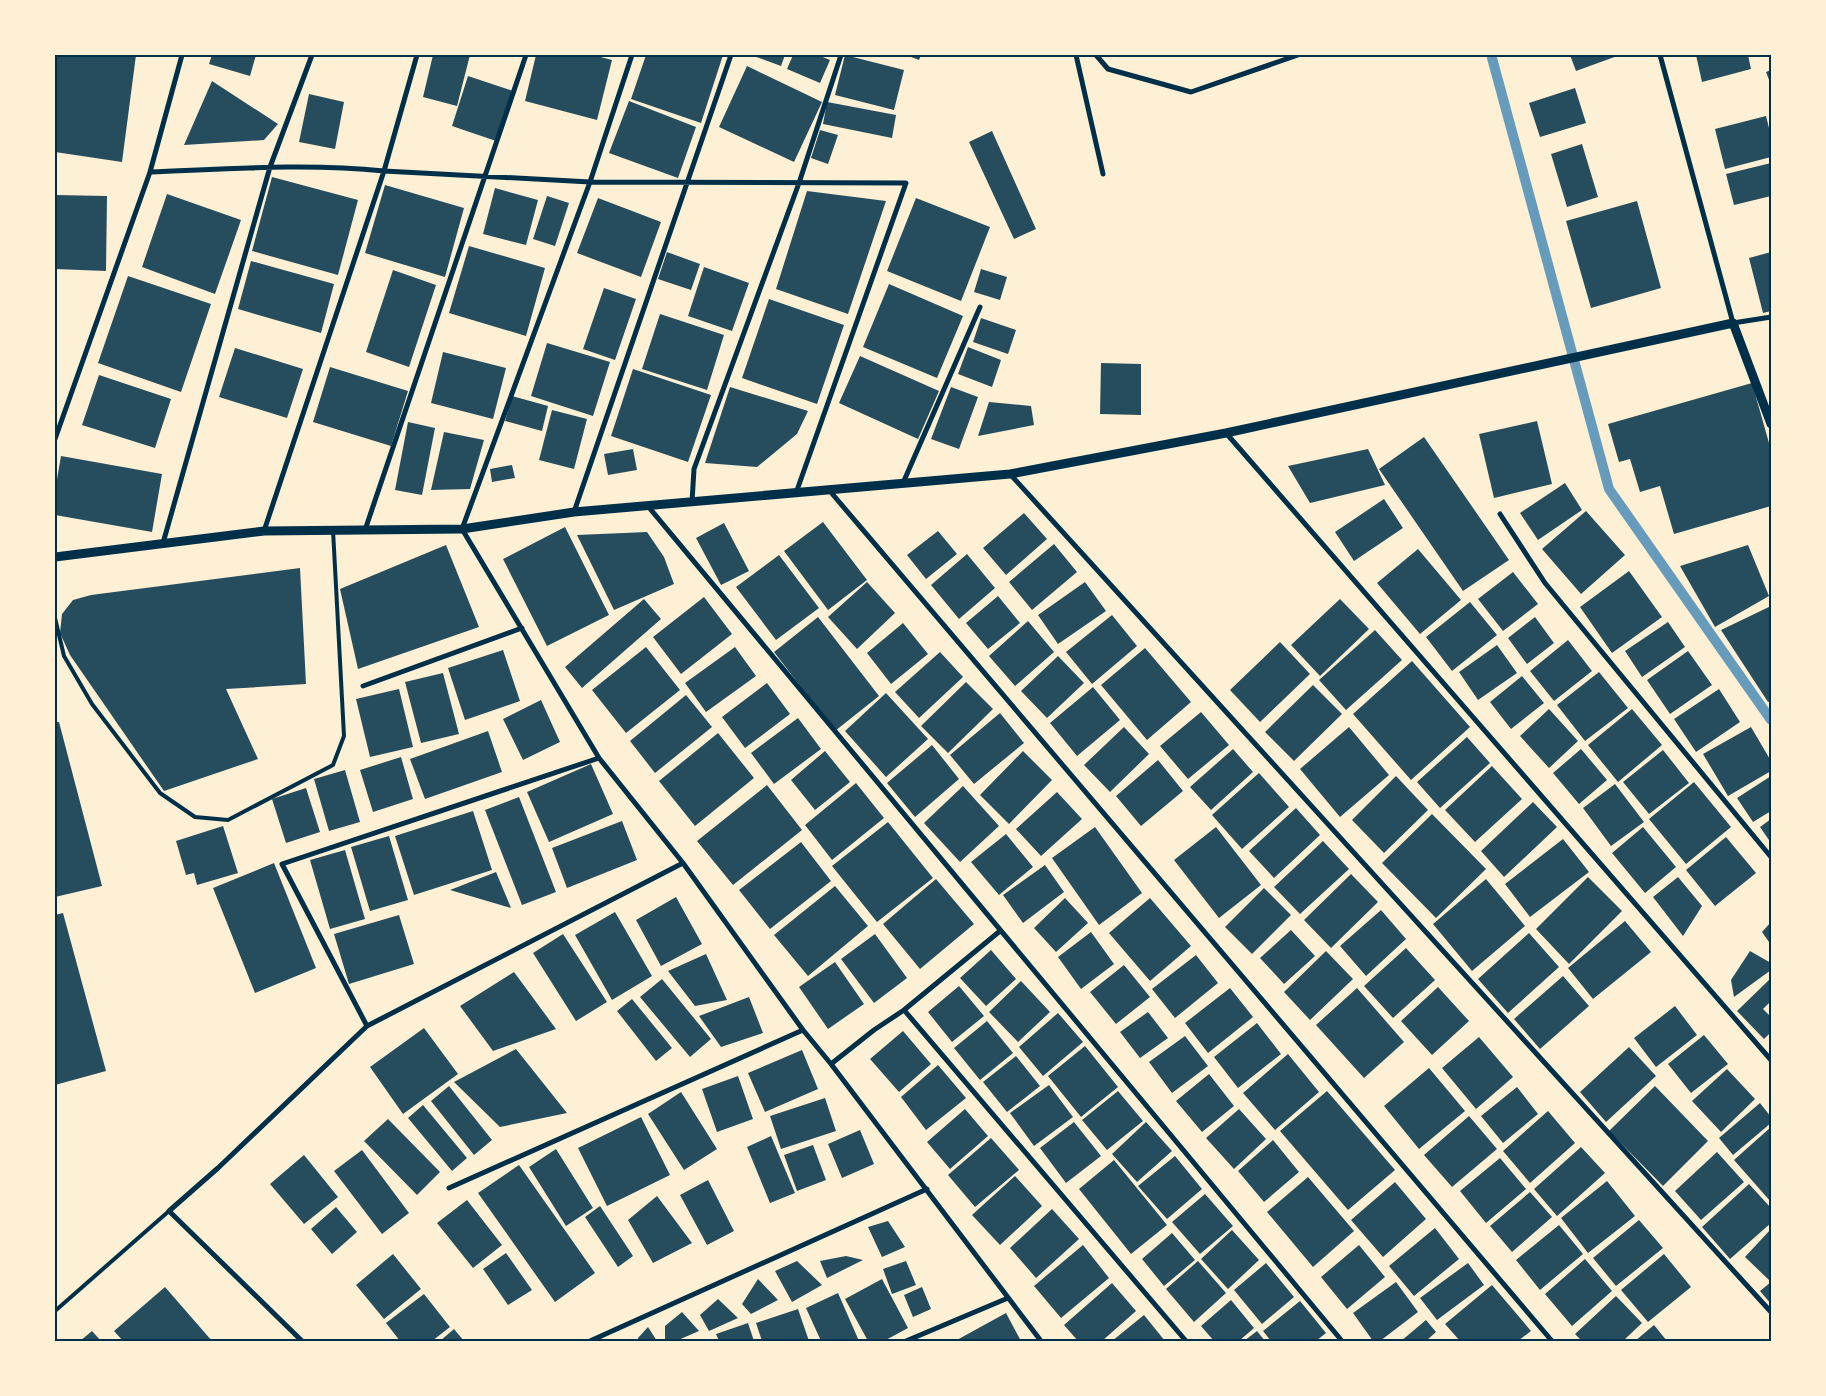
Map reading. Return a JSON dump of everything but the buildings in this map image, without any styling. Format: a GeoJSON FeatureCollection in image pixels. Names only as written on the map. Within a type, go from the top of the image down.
{"type":"FeatureCollection","features":[{"type":"Feature","properties":{"kind":"street"},"geometry":{"type":"LineString","coordinates":[[55,439],[150,172],[182,55]]}},
{"type":"Feature","properties":{"kind":"street"},"geometry":{"type":"LineString","coordinates":[[163,543],[270,167],[312,55]]}},
{"type":"Feature","properties":{"kind":"street"},"geometry":{"type":"LineString","coordinates":[[264,531],[384,171],[417,55]]}},
{"type":"Feature","properties":{"kind":"street"},"geometry":{"type":"LineString","coordinates":[[364,530],[526,55]]}},
{"type":"Feature","properties":{"kind":"street"},"geometry":{"type":"LineString","coordinates":[[462,529],[590,182],[632,55]]}},
{"type":"Feature","properties":{"kind":"street"},"geometry":{"type":"LineString","coordinates":[[574,512],[731,55]]}},
{"type":"Feature","properties":{"kind":"street"},"geometry":{"type":"LineString","coordinates":[[692,502],[694,468],[799,182],[841,55]]}},
{"type":"Feature","properties":{"kind":"street"},"geometry":{"type":"LineString","coordinates":[[1076,55],[1103,174]]}},
{"type":"Feature","properties":{"kind":"street"},"geometry":{"type":"LineString","coordinates":[[1096,55],[1108,69],[1191,92],[1298,55]]}},
{"type":"Feature","properties":{"kind":"street"},"geometry":{"type":"LineString","coordinates":[[1660,55],[1733,323],[1771,424]]}},
{"type":"Feature","properties":{"kind":"street"},"geometry":{"type":"LineString","coordinates":[[150,172],[270,167],[350,167],[384,171],[590,182],[906,183],[795,494]]}},
{"type":"Feature","properties":{"kind":"street"},"geometry":{"type":"LineString","coordinates":[[903,484],[980,307]]}},
{"type":"Feature","properties":{"kind":"street"},"geometry":{"type":"LineString","coordinates":[[55,557],[264,531],[462,529],[574,512],[1010,474],[1226,433],[1733,323],[1771,317]]}},
{"type":"Feature","properties":{"kind":"street"},"geometry":{"type":"LineString","coordinates":[[1226,433],[1771,1060]]}},
{"type":"Feature","properties":{"kind":"street"},"geometry":{"type":"LineString","coordinates":[[1010,474],[1771,1312]]}},
{"type":"Feature","properties":{"kind":"street"},"geometry":{"type":"LineString","coordinates":[[829,490],[1552,1341]]}},
{"type":"Feature","properties":{"kind":"street"},"geometry":{"type":"LineString","coordinates":[[647,505],[1342,1341]]}},
{"type":"Feature","properties":{"kind":"street"},"geometry":{"type":"LineString","coordinates":[[1500,514],[1545,583],[1771,857]]}},
{"type":"Feature","properties":{"kind":"street"},"geometry":{"type":"LineString","coordinates":[[462,529],[599,758],[683,863],[803,1030],[927,1189],[1040,1341]]}},
{"type":"Feature","properties":{"kind":"street"},"geometry":{"type":"LineString","coordinates":[[363,686],[522,628]]}},
{"type":"Feature","properties":{"kind":"street"},"geometry":{"type":"LineString","coordinates":[[367,1026],[282,864],[599,758]]}},
{"type":"Feature","properties":{"kind":"street"},"geometry":{"type":"LineString","coordinates":[[302,1341],[169,1211],[218,1168],[367,1026],[683,863]]}},
{"type":"Feature","properties":{"kind":"street"},"geometry":{"type":"LineString","coordinates":[[831,1064],[874,1030],[904,1010],[1000,930]]}},
{"type":"Feature","properties":{"kind":"street"},"geometry":{"type":"LineString","coordinates":[[904,1010],[1186,1341]]}},
{"type":"Feature","properties":{"kind":"street"},"geometry":{"type":"LineString","coordinates":[[449,1188],[803,1030]]}},
{"type":"Feature","properties":{"kind":"street"},"geometry":{"type":"LineString","coordinates":[[590,1341],[927,1189]]}},
{"type":"Feature","properties":{"kind":"street"},"geometry":{"type":"LineString","coordinates":[[906,1341],[1008,1298]]}},
{"type":"Feature","properties":{"kind":"lane"},"geometry":{"type":"LineString","coordinates":[[55,618],[64,656],[92,704],[160,793],[195,817],[228,820],[333,765],[344,736],[333,530]]}},
{"type":"Feature","properties":{"kind":"lane"},"geometry":{"type":"LineString","coordinates":[[55,1311],[169,1211]]}},
{"type":"Feature","properties":{"kind":"waterway"},"geometry":{"type":"LineString","coordinates":[[1492,58],[1609,489],[1771,720]]}}]}
